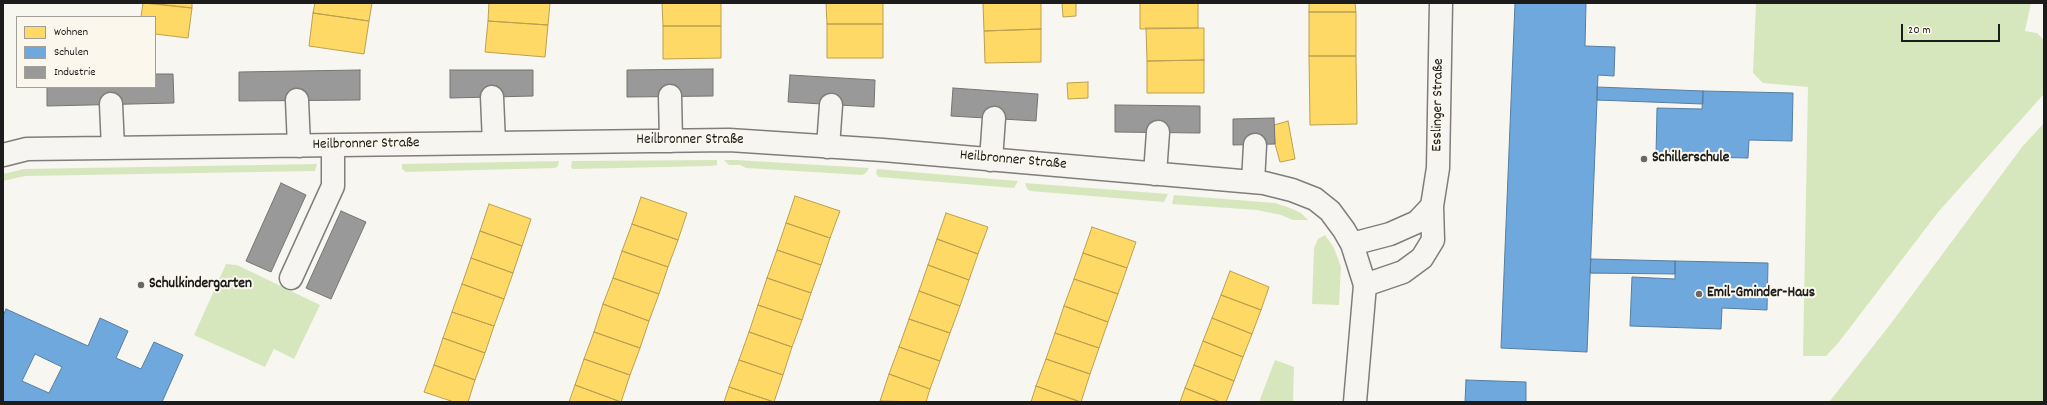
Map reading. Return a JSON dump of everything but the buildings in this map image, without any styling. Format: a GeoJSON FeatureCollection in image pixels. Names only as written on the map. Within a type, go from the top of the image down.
{"type":"FeatureCollection","features":[{"type":"Feature","properties":{"kind":"street","name":"Esslinger Straße"},"geometry":{"type":"LineString","coordinates":[[1365,285],[1404,272],[1422,258],[1433,240],[1432,206],[1438,168],[1441,3]]}},
{"type":"Feature","properties":{"kind":"street"},"geometry":{"type":"LineString","coordinates":[[670,96],[671,142]]}},
{"type":"Feature","properties":{"kind":"street"},"geometry":{"type":"LineString","coordinates":[[492,97],[494,143]]}},
{"type":"Feature","properties":{"kind":"street"},"geometry":{"type":"LineString","coordinates":[[298,100],[299,146]]}},
{"type":"Feature","properties":{"kind":"street"},"geometry":{"type":"LineString","coordinates":[[112,104],[113,148]]}},
{"type":"Feature","properties":{"kind":"street"},"geometry":{"type":"LineString","coordinates":[[828,147],[831,105]]}},
{"type":"Feature","properties":{"kind":"street"},"geometry":{"type":"LineString","coordinates":[[991,160],[994,118]]}},
{"type":"Feature","properties":{"kind":"street"},"geometry":{"type":"LineString","coordinates":[[1155,174],[1158,132]]}},
{"type":"Feature","properties":{"kind":"street","name":"Heilbronner Straße"},"geometry":{"type":"LineString","coordinates":[[3,155],[27,149],[671,142],[729,140],[1253,182],[1292,190],[1314,199],[1330,211],[1352,244]]}},
{"type":"Feature","properties":{"kind":"street"},"geometry":{"type":"LineString","coordinates":[[1253,182],[1255,145]]}},
{"type":"Feature","properties":{"kind":"street"},"geometry":{"type":"LineString","coordinates":[[291,278],[333,186],[333,146]]}},
{"type":"Feature","properties":{"kind":"street"},"geometry":{"type":"LineString","coordinates":[[1355,402],[1365,285],[1352,244],[1390,234],[1417,222],[1432,206]]}},
{"type":"Feature","properties":{"kind":"green space"},"geometry":{"type":"Polygon","coordinates":[[[1756,3],[2031,3],[2025,31],[2037,33],[2044,40],[2044,94],[1939,211],[1839,342],[1826,356],[1803,356],[1808,87],[1763,83],[1753,73],[1756,3]]]}},
{"type":"Feature","properties":{"kind":"green space"},"geometry":{"type":"Polygon","coordinates":[[[2044,123],[2044,402],[1829,402],[1889,326],[2022,147],[2044,123]]]}},
{"type":"Feature","properties":{"kind":"green space"},"geometry":{"type":"Polygon","coordinates":[[[717,160],[717,165],[711,166],[573,169],[571,167],[572,161],[717,160]]]}},
{"type":"Feature","properties":{"kind":"green space"},"geometry":{"type":"Polygon","coordinates":[[[724,160],[869,168],[866,173],[862,175],[746,168],[740,165],[729,165],[724,160]]]}},
{"type":"Feature","properties":{"kind":"green space"},"geometry":{"type":"Polygon","coordinates":[[[559,161],[558,166],[555,168],[406,172],[402,169],[402,164],[559,161]]]}},
{"type":"Feature","properties":{"kind":"green space"},"geometry":{"type":"Polygon","coordinates":[[[317,164],[315,171],[25,176],[3,181],[3,174],[24,169],[317,164]]]}},
{"type":"Feature","properties":{"kind":"green space"},"geometry":{"type":"Polygon","coordinates":[[[877,169],[1018,181],[1014,188],[879,177],[876,174],[877,169]]]}},
{"type":"Feature","properties":{"kind":"green space"},"geometry":{"type":"Polygon","coordinates":[[[1025,183],[1168,194],[1164,202],[1030,191],[1027,189],[1025,183]]]}},
{"type":"Feature","properties":{"kind":"green space"},"geometry":{"type":"Polygon","coordinates":[[[1174,195],[1275,203],[1301,213],[1308,220],[1293,220],[1281,215],[1257,210],[1172,204],[1174,195]]]}},
{"type":"Feature","properties":{"kind":"green space"},"geometry":{"type":"Polygon","coordinates":[[[1325,235],[1334,248],[1341,267],[1339,305],[1312,304],[1314,248],[1318,239],[1325,235]]]}},
{"type":"Feature","properties":{"kind":"green space"},"geometry":{"type":"Polygon","coordinates":[[[226,264],[237,265],[320,305],[294,359],[274,349],[265,367],[194,335],[226,264]]]}},
{"type":"Feature","properties":{"kind":"green space"},"geometry":{"type":"Polygon","coordinates":[[[1275,360],[1294,367],[1293,402],[1259,402],[1275,360]]]}},
{"type":"Feature","properties":{"kind":"place","name":"Schillerschule"},"geometry":{"type":"Point","coordinates":[1644,159]}},
{"type":"Feature","properties":{"kind":"place","name":"Schulkindergarten"},"geometry":{"type":"Point","coordinates":[141,285]}},
{"type":"Feature","properties":{"kind":"place","name":"Emil-Gminder-Haus"},"geometry":{"type":"Point","coordinates":[1699,294]}}]}
